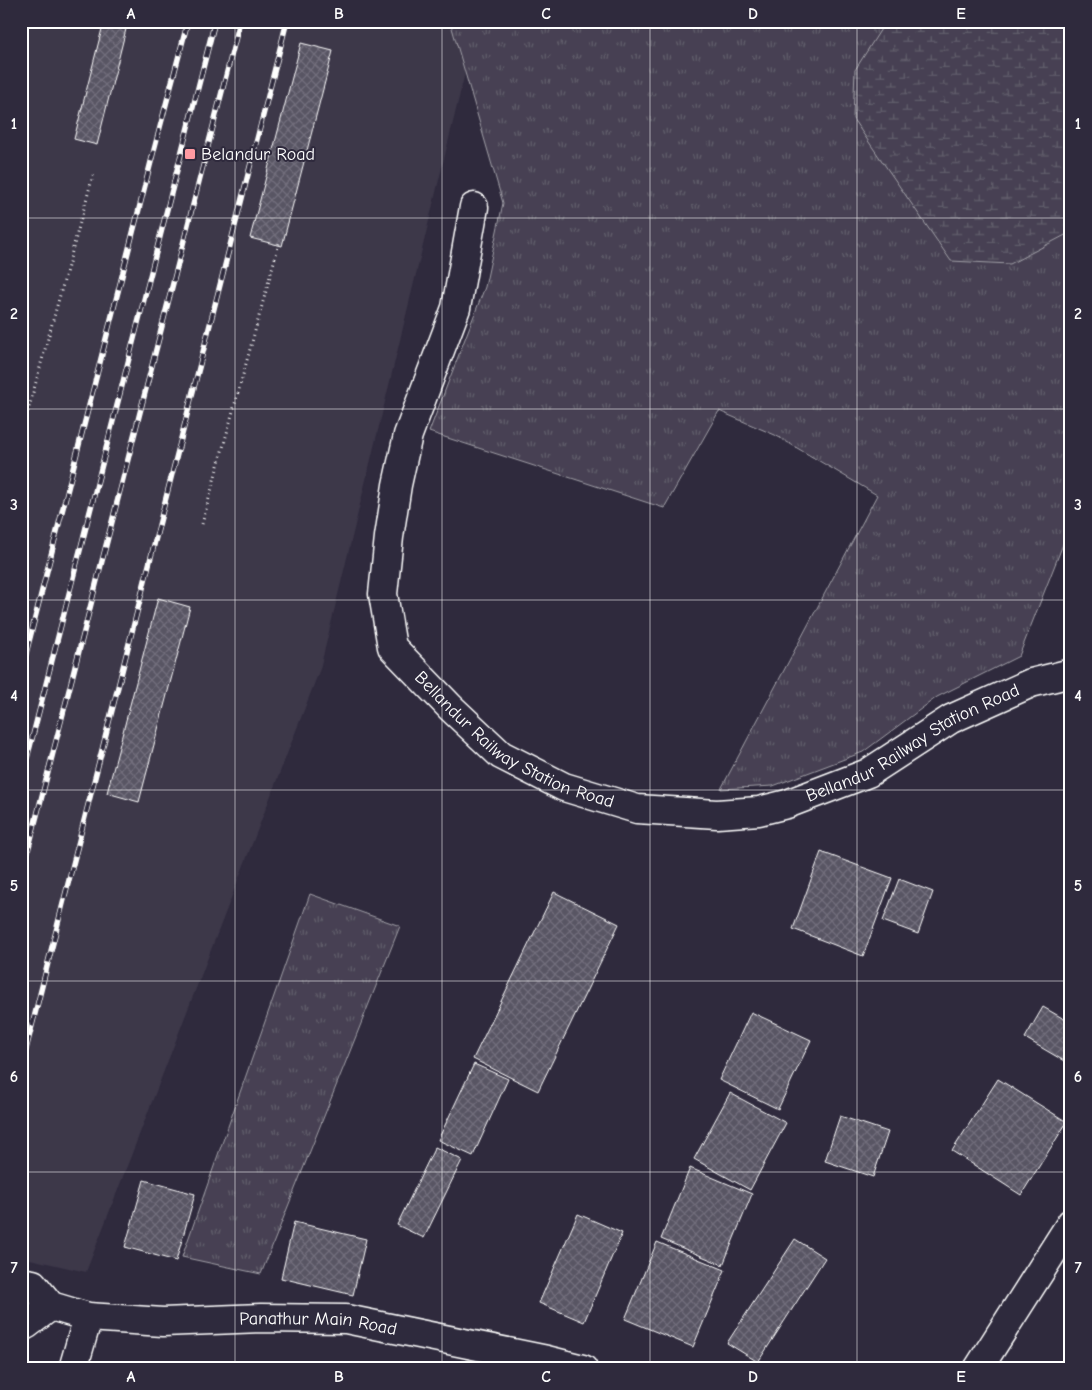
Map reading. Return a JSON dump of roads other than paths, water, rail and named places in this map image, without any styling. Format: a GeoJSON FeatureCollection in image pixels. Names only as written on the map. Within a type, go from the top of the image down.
{"type":"FeatureCollection","features":[{"type":"Feature","properties":{"kind":"street","name":"Bellandur Railway Station Road"},"geometry":{"type":"LineString","coordinates":[[474,207],[456,308],[408,435],[397,484],[383,594],[392,647],[451,708],[501,755],[564,787],[637,808],[717,814],[759,811],[786,804],[868,773],[951,719],[1031,683],[1071,673]]}},
{"type":"Feature","properties":{"kind":"street"},"geometry":{"type":"LineString","coordinates":[[978,1369],[1068,1233]]}},
{"type":"Feature","properties":{"kind":"street"},"geometry":{"type":"LineString","coordinates":[[21,1282],[33,1284],[51,1306],[26,1325],[21,1324]]}},
{"type":"Feature","properties":{"kind":"street","name":"Panathur Main Road"},"geometry":{"type":"LineString","coordinates":[[51,1306],[88,1316],[163,1322],[261,1318],[346,1319],[583,1369]]}},
{"type":"Feature","properties":{"kind":"street"},"geometry":{"type":"LineString","coordinates":[[73,1369],[88,1316]]}},
{"type":"Feature","properties":{"kind":"railway"},"geometry":{"type":"LineString","coordinates":[[21,673],[188,21]]}},
{"type":"Feature","properties":{"kind":"railway"},"geometry":{"type":"LineString","coordinates":[[21,782],[215,21]]}},
{"type":"Feature","properties":{"kind":"railway"},"geometry":{"type":"LineString","coordinates":[[21,878],[240,21]]}},
{"type":"Feature","properties":{"kind":"railway"},"geometry":{"type":"LineString","coordinates":[[21,1069],[287,21]]}},
{"type":"Feature","properties":{"kind":"place","name":"Belandur Road"},"geometry":{"type":"Point","coordinates":[190,154]}}]}
